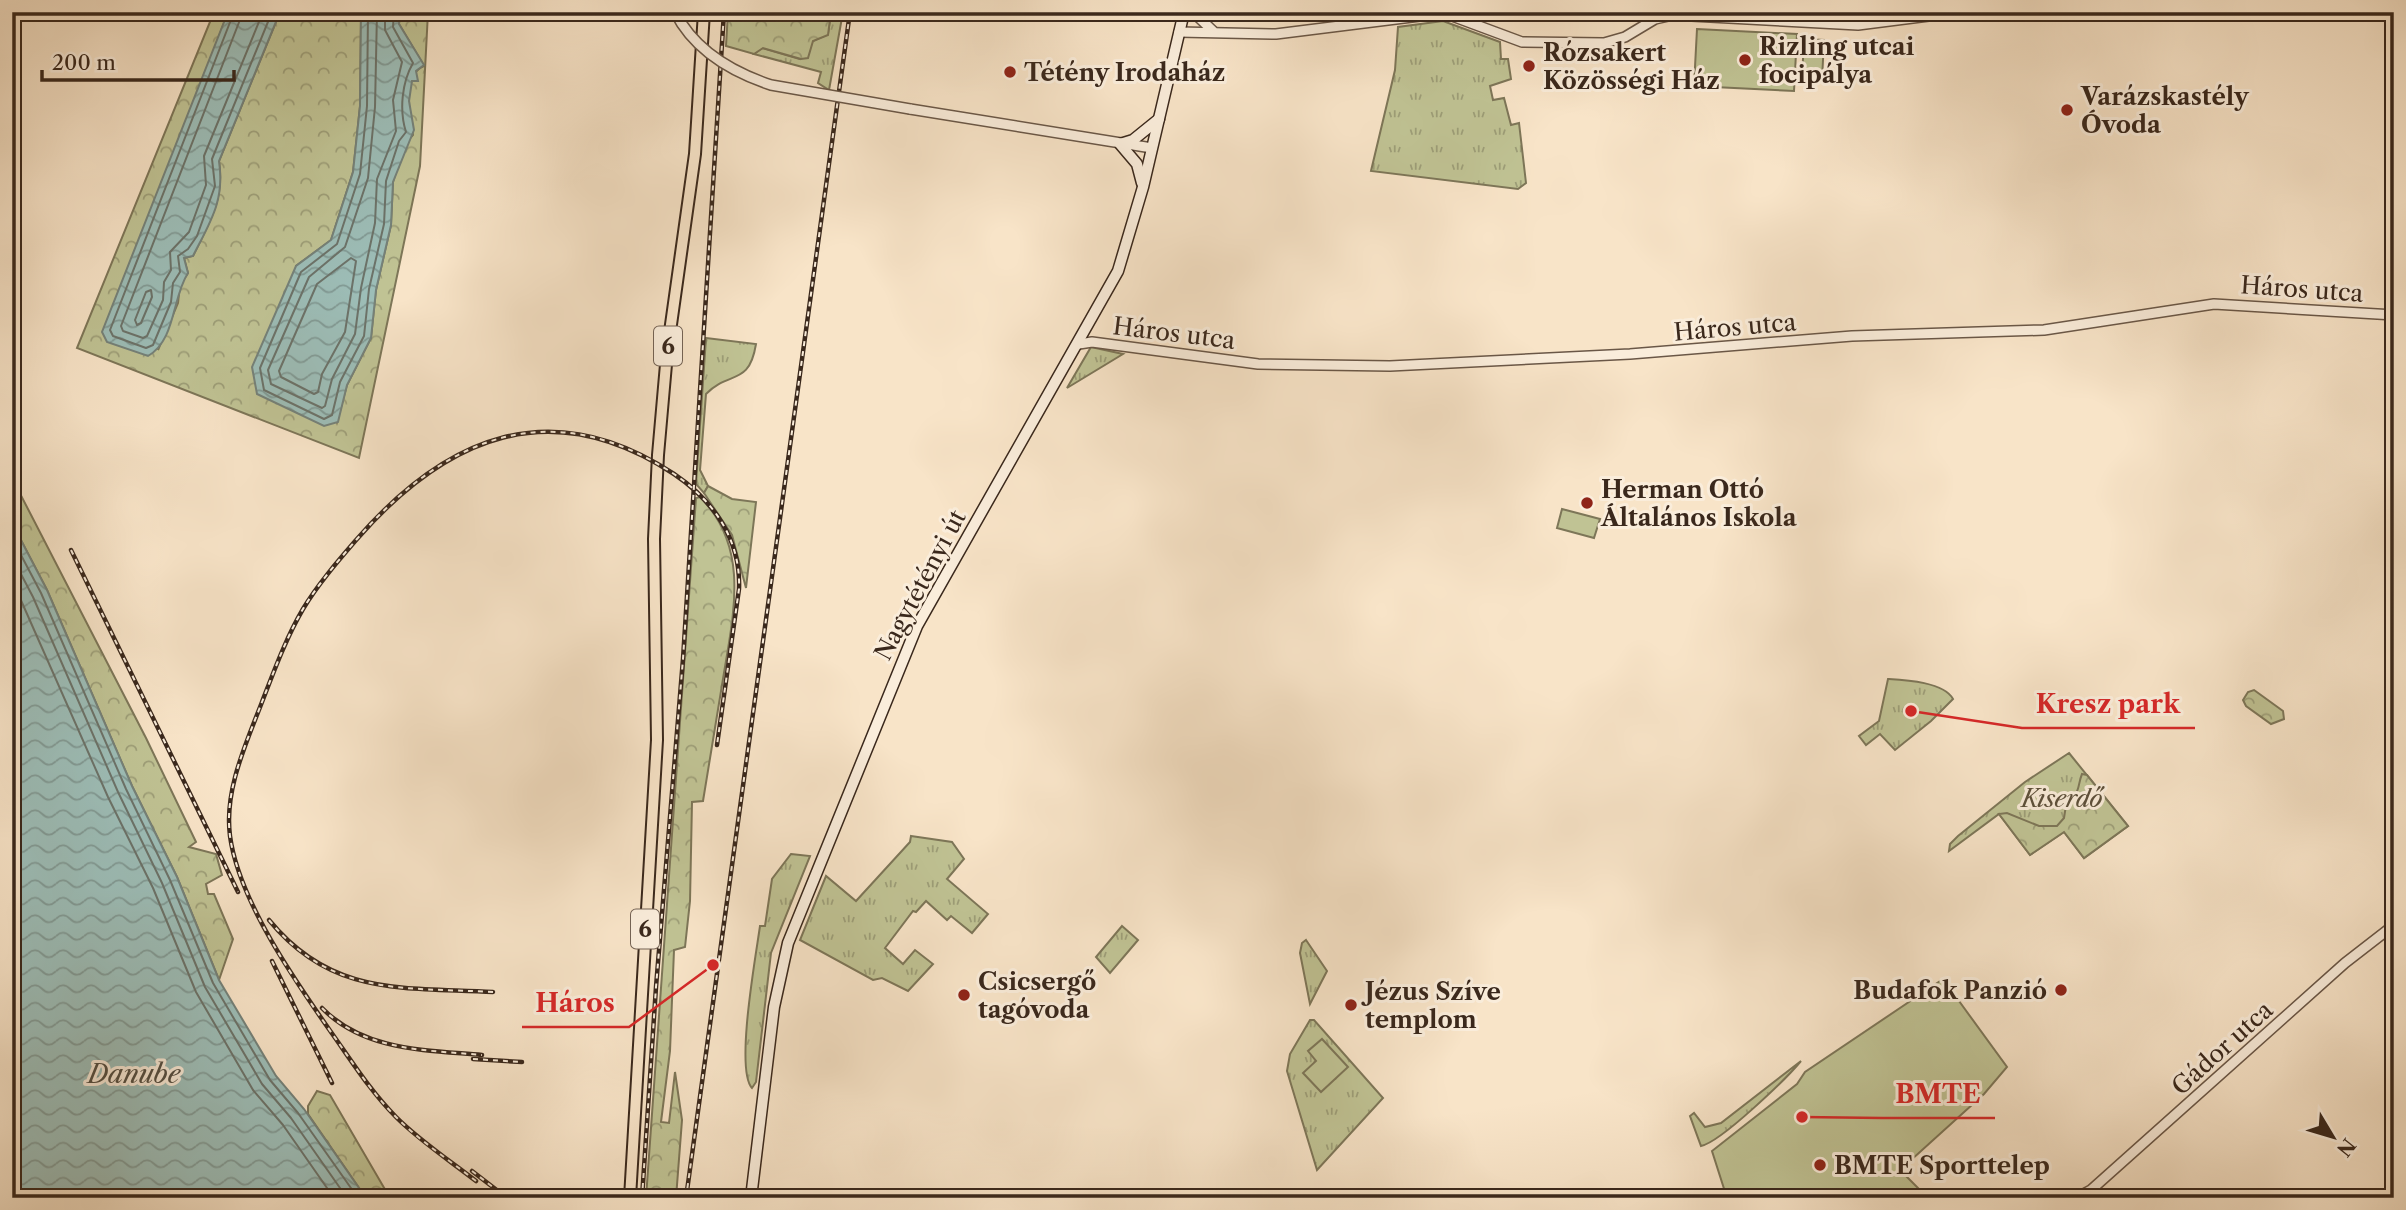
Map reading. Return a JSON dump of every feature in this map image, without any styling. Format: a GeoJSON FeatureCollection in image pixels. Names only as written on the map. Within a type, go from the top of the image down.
{"type":"FeatureCollection","features":[{"type":"Feature","properties":{"kind":"main road","name":"6"},"geometry":{"type":"LineString","coordinates":[[629,1198],[657,740],[653,539],[658,455],[667,353],[695,154],[704,12]]}},
{"type":"Feature","properties":{"kind":"main road","name":"Nagytétényi út"},"geometry":{"type":"LineString","coordinates":[[751,1198],[774,1007],[788,943],[913,634],[1118,271],[1143,187],[1184,12]]}},
{"type":"Feature","properties":{"kind":"main road"},"geometry":{"type":"LineString","coordinates":[[1143,187],[1137,164],[1120,144],[1133,140],[1159,118]]}},
{"type":"Feature","properties":{"kind":"street"},"geometry":{"type":"LineString","coordinates":[[675,12],[694,40],[711,55],[750,78],[771,85],[1152,148]]}},
{"type":"Feature","properties":{"kind":"street"},"geometry":{"type":"LineString","coordinates":[[1193,12],[1214,33]]}},
{"type":"Feature","properties":{"kind":"street"},"geometry":{"type":"LineString","coordinates":[[1179,32],[1293,32],[1444,13],[1522,42],[1604,43],[1625,37],[1655,19],[1673,15],[1846,26],[1960,12]]}},
{"type":"Feature","properties":{"kind":"street","name":"Háros utca"},"geometry":{"type":"LineString","coordinates":[[1079,344],[1096,343],[1293,366],[1390,366],[1630,354],[1852,336],[2044,330],[2214,304],[2394,315]]}},
{"type":"Feature","properties":{"kind":"street","name":"Gádor utca"},"geometry":{"type":"LineString","coordinates":[[2076,1198],[2091,1190],[2156,1135],[2345,962],[2394,925]]}},
{"type":"Feature","properties":{"kind":"green space"},"geometry":{"type":"Polygon","coordinates":[[[214,12],[228,12],[197,95],[158,350],[178,303],[180,285],[188,273],[184,258],[193,256],[218,199],[219,161],[280,12],[361,12],[360,106],[353,172],[331,240],[296,266],[337,422],[347,385],[371,338],[376,290],[391,225],[393,182],[405,144],[413,135],[409,107],[410,86],[417,70],[424,66],[399,24],[400,12],[428,12],[420,166],[359,458],[77,348],[214,12]]]}},
{"type":"Feature","properties":{"kind":"green space"},"geometry":{"type":"Polygon","coordinates":[[[728,12],[831,12],[828,35],[813,41],[808,58],[801,59],[763,48],[754,54],[726,46],[728,12]]]}},
{"type":"Feature","properties":{"kind":"green space"},"geometry":{"type":"Polygon","coordinates":[[[831,12],[843,12],[829,90],[818,83],[821,72],[754,54],[762,48],[800,59],[813,41],[828,34],[831,12]]]}},
{"type":"Feature","properties":{"kind":"green space"},"geometry":{"type":"Polygon","coordinates":[[[1443,21],[1500,42],[1501,59],[1508,59],[1511,79],[1490,86],[1493,100],[1504,98],[1511,125],[1519,123],[1526,183],[1518,189],[1371,171],[1395,70],[1398,27],[1443,21]]]}},
{"type":"Feature","properties":{"kind":"green space","name":"Rizling utcai focipálya"},"geometry":{"type":"Polygon","coordinates":[[[1697,29],[1797,34],[1794,91],[1694,86],[1697,29]]]}},
{"type":"Feature","properties":{"kind":"green space"},"geometry":{"type":"Polygon","coordinates":[[[1804,39],[1824,40],[1822,80],[1802,79],[1804,39]]]}},
{"type":"Feature","properties":{"kind":"green space"},"geometry":{"type":"Polygon","coordinates":[[[706,338],[756,344],[753,358],[743,372],[706,394],[700,470],[708,486],[704,493],[696,484],[706,338]]]}},
{"type":"Feature","properties":{"kind":"green space"},"geometry":{"type":"Polygon","coordinates":[[[1091,347],[1123,354],[1067,388],[1091,347]]]}},
{"type":"Feature","properties":{"kind":"green space"},"geometry":{"type":"Polygon","coordinates":[[[12,478],[146,738],[196,842],[189,847],[216,854],[222,875],[206,884],[208,894],[214,894],[233,939],[219,980],[177,877],[132,786],[47,590],[12,523],[12,478]]]}},
{"type":"Feature","properties":{"kind":"green space"},"geometry":{"type":"Polygon","coordinates":[[[708,486],[732,499],[756,502],[746,588],[732,535],[704,493],[708,486]]]}},
{"type":"Feature","properties":{"kind":"green space"},"geometry":{"type":"Polygon","coordinates":[[[700,497],[716,517],[727,538],[732,560],[734,607],[703,801],[692,802],[690,901],[685,947],[674,950],[670,1051],[661,1122],[669,1123],[675,1072],[682,1120],[676,1198],[646,1198],[696,498],[700,497]]]}},
{"type":"Feature","properties":{"kind":"green space"},"geometry":{"type":"Polygon","coordinates":[[[1562,509],[1600,519],[1594,538],[1557,528],[1562,509]]]}},
{"type":"Feature","properties":{"kind":"green space"},"geometry":{"type":"Polygon","coordinates":[[[1888,679],[1933,685],[1953,699],[1895,750],[1880,734],[1866,745],[1859,736],[1879,721],[1888,679]]]}},
{"type":"Feature","properties":{"kind":"green space"},"geometry":{"type":"Polygon","coordinates":[[[2254,690],[2283,711],[2284,719],[2271,724],[2246,706],[2243,700],[2248,692],[2254,690]]]}},
{"type":"Feature","properties":{"kind":"green space","name":"Kiserdő"},"geometry":{"type":"Polygon","coordinates":[[[2069,753],[2128,826],[2084,858],[2064,832],[2030,855],[1999,814],[1949,851],[1950,844],[1958,836],[2025,782],[2069,753]]]}},
{"type":"Feature","properties":{"kind":"green space"},"geometry":{"type":"Polygon","coordinates":[[[2082,774],[2087,775],[2128,826],[2084,858],[2064,832],[2030,855],[1999,814],[2007,813],[2039,826],[2057,826],[2064,818],[2067,799],[2077,792],[2082,774]]]}},
{"type":"Feature","properties":{"kind":"green space"},"geometry":{"type":"Polygon","coordinates":[[[911,836],[952,842],[964,859],[947,879],[988,914],[972,933],[951,916],[947,920],[926,901],[916,912],[913,911],[885,948],[903,964],[915,950],[933,964],[908,991],[882,978],[873,980],[800,940],[826,876],[856,901],[910,842],[911,836]]]}},
{"type":"Feature","properties":{"kind":"green space"},"geometry":{"type":"Polygon","coordinates":[[[791,854],[810,856],[771,953],[756,1082],[752,1088],[747,1077],[746,1036],[760,926],[765,926],[772,879],[791,854]]]}},
{"type":"Feature","properties":{"kind":"green space"},"geometry":{"type":"Polygon","coordinates":[[[1122,926],[1138,940],[1110,973],[1096,957],[1122,926]]]}},
{"type":"Feature","properties":{"kind":"green space"},"geometry":{"type":"Polygon","coordinates":[[[1306,940],[1327,971],[1310,1004],[1300,953],[1302,943],[1306,940]]]}},
{"type":"Feature","properties":{"kind":"green space"},"geometry":{"type":"Polygon","coordinates":[[[1943,979],[2007,1067],[1984,1094],[1900,1170],[1928,1198],[1727,1198],[1712,1151],[1797,1084],[1805,1072],[1943,979]]]}},
{"type":"Feature","properties":{"kind":"green space"},"geometry":{"type":"Polygon","coordinates":[[[1310,1020],[1314,1020],[1383,1098],[1317,1170],[1287,1071],[1290,1054],[1310,1020]]]}},
{"type":"Feature","properties":{"kind":"green space"},"geometry":{"type":"Polygon","coordinates":[[[1322,1039],[1348,1067],[1321,1092],[1303,1073],[1316,1061],[1308,1051],[1322,1039]]]}},
{"type":"Feature","properties":{"kind":"green space"},"geometry":{"type":"Polygon","coordinates":[[[1801,1061],[1738,1122],[1701,1146],[1690,1116],[1694,1113],[1705,1127],[1721,1123],[1801,1061]]]}},
{"type":"Feature","properties":{"kind":"green space"},"geometry":{"type":"Polygon","coordinates":[[[317,1091],[330,1095],[390,1198],[366,1198],[308,1114],[308,1106],[317,1091]]]}},
{"type":"Feature","properties":{"kind":"water"},"geometry":{"type":"Polygon","coordinates":[[[228,12],[280,12],[219,161],[220,188],[215,211],[193,256],[184,258],[188,273],[169,329],[157,349],[148,356],[107,342],[102,332],[228,12]]]}},
{"type":"Feature","properties":{"kind":"water"},"geometry":{"type":"Polygon","coordinates":[[[361,12],[400,12],[399,24],[424,65],[416,71],[418,81],[412,81],[409,101],[414,130],[393,182],[391,225],[376,290],[371,338],[347,385],[338,422],[324,426],[257,394],[252,367],[296,266],[331,240],[353,172],[360,106],[361,12]]]}},
{"type":"Feature","properties":{"kind":"water","name":"Danube"},"geometry":{"type":"Polygon","coordinates":[[[12,523],[47,590],[132,786],[177,877],[219,980],[276,1076],[304,1109],[366,1198],[12,1198],[12,523]]]}},
{"type":"Feature","properties":{"kind":"railway"},"geometry":{"type":"LineString","coordinates":[[642,1198],[683,659],[724,12]]}},
{"type":"Feature","properties":{"kind":"railway"},"geometry":{"type":"LineString","coordinates":[[686,1198],[850,12]]}},
{"type":"Feature","properties":{"kind":"railway"},"geometry":{"type":"LineString","coordinates":[[476,1181],[405,1126],[365,1081],[273,944],[245,889],[236,862],[229,819],[233,784],[249,734],[297,620],[322,582],[391,503],[427,474],[464,452],[503,438],[543,432],[585,436],[629,449],[674,474],[701,496],[722,523],[735,554],[739,589],[717,745]]}},
{"type":"Feature","properties":{"kind":"railway"},"geometry":{"type":"LineString","coordinates":[[71,550],[238,892]]}},
{"type":"Feature","properties":{"kind":"railway"},"geometry":{"type":"LineString","coordinates":[[269,920],[293,945],[318,963],[344,975],[399,987],[493,992]]}},
{"type":"Feature","properties":{"kind":"railway"},"geometry":{"type":"LineString","coordinates":[[272,961],[332,1083]]}},
{"type":"Feature","properties":{"kind":"railway"},"geometry":{"type":"LineString","coordinates":[[322,1008],[357,1033],[396,1046],[482,1055]]}},
{"type":"Feature","properties":{"kind":"railway"},"geometry":{"type":"LineString","coordinates":[[473,1059],[522,1062]]}},
{"type":"Feature","properties":{"kind":"railway"},"geometry":{"type":"LineString","coordinates":[[472,1171],[507,1198]]}},
{"type":"Feature","properties":{"kind":"place","name":"Rizling utcai focipálya"},"geometry":{"type":"Point","coordinates":[1745,60]}},
{"type":"Feature","properties":{"kind":"place","name":"Rózsakert Közösségi Ház"},"geometry":{"type":"Point","coordinates":[1529,66]}},
{"type":"Feature","properties":{"kind":"place","name":"Tétény Irodaház"},"geometry":{"type":"Point","coordinates":[1010,72]}},
{"type":"Feature","properties":{"kind":"place","name":"Varázskastély Óvoda"},"geometry":{"type":"Point","coordinates":[2067,110]}},
{"type":"Feature","properties":{"kind":"place","name":"Herman Ottó Általános Iskola"},"geometry":{"type":"Point","coordinates":[1587,503]}},
{"type":"Feature","properties":{"kind":"place","name":"Kresz park"},"geometry":{"type":"Point","coordinates":[1911,711]}},
{"type":"Feature","properties":{"kind":"place","name":"Háros"},"geometry":{"type":"Point","coordinates":[713,965]}},
{"type":"Feature","properties":{"kind":"place","name":"Budafok Panzió"},"geometry":{"type":"Point","coordinates":[2061,990]}},
{"type":"Feature","properties":{"kind":"place","name":"Csicsergő tagóvoda"},"geometry":{"type":"Point","coordinates":[964,995]}},
{"type":"Feature","properties":{"kind":"place","name":"Jézus Szíve templom"},"geometry":{"type":"Point","coordinates":[1351,1005]}},
{"type":"Feature","properties":{"kind":"place","name":"BMTE"},"geometry":{"type":"Point","coordinates":[1802,1117]}},
{"type":"Feature","properties":{"kind":"place","name":"BMTE Sporttelep"},"geometry":{"type":"Point","coordinates":[1820,1165]}}]}
